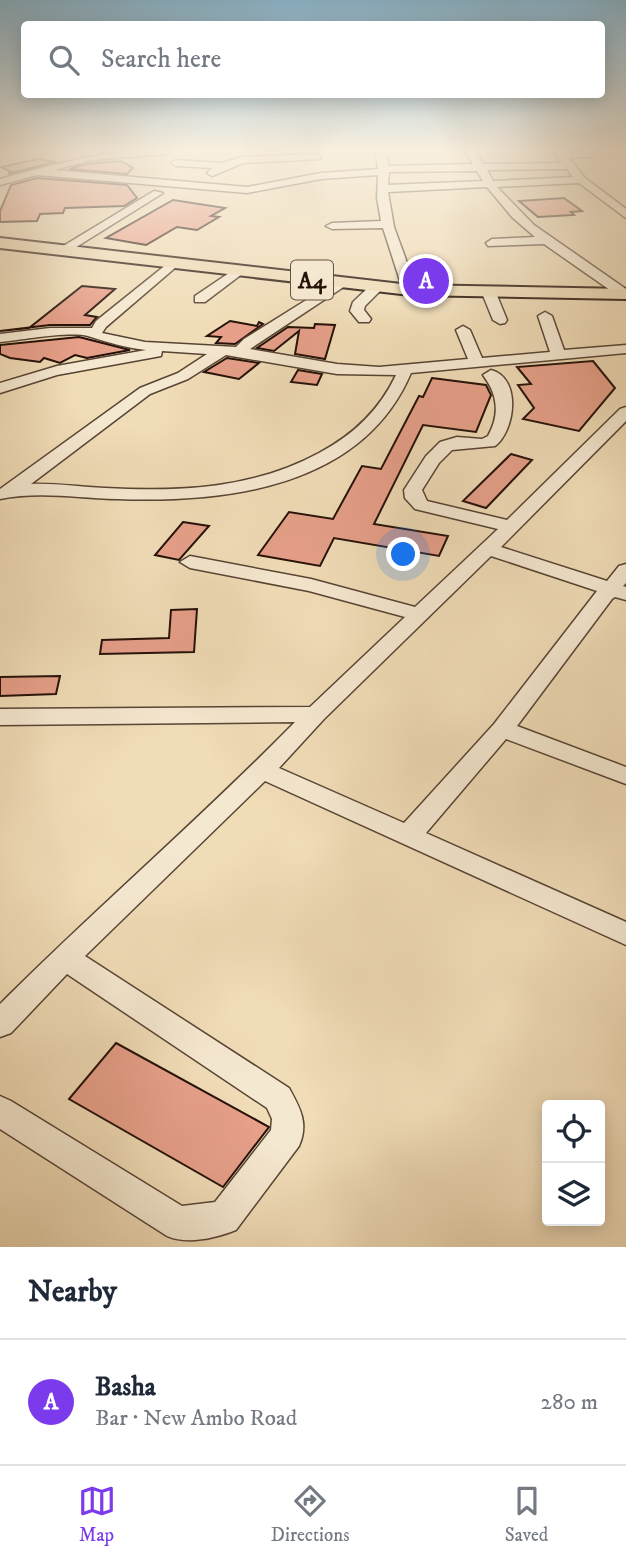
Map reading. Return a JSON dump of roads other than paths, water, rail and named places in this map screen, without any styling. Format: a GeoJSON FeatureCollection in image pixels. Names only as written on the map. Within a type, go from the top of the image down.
{"type":"FeatureCollection","features":[{"type":"Feature","properties":{"kind":"main road","name":"A4"},"geometry":{"type":"LineString","coordinates":[[0,243],[410,290],[625,295]]}},
{"type":"Feature","properties":{"kind":"street"},"geometry":{"type":"LineString","coordinates":[[61,251],[125,209]]}},
{"type":"Feature","properties":{"kind":"street"},"geometry":{"type":"LineString","coordinates":[[385,209],[410,290]]}},
{"type":"Feature","properties":{"kind":"street"},"geometry":{"type":"LineString","coordinates":[[511,209],[547,240],[625,295]]}},
{"type":"Feature","properties":{"kind":"street"},"geometry":{"type":"LineString","coordinates":[[332,226],[388,224]]}},
{"type":"Feature","properties":{"kind":"street"},"geometry":{"type":"LineString","coordinates":[[492,243],[547,240]]}},
{"type":"Feature","properties":{"kind":"street"},"geometry":{"type":"LineString","coordinates":[[94,332],[172,264]]}},
{"type":"Feature","properties":{"kind":"street"},"geometry":{"type":"LineString","coordinates":[[200,299],[238,271]]}},
{"type":"Feature","properties":{"kind":"street"},"geometry":{"type":"LineString","coordinates":[[240,352],[250,342],[341,283]]}},
{"type":"Feature","properties":{"kind":"street"},"geometry":{"type":"LineString","coordinates":[[364,319],[357,311],[358,304],[377,286]]}},
{"type":"Feature","properties":{"kind":"street"},"geometry":{"type":"LineString","coordinates":[[489,293],[500,320]]}},
{"type":"Feature","properties":{"kind":"street"},"geometry":{"type":"LineString","coordinates":[[545,316],[558,355]]}},
{"type":"Feature","properties":{"kind":"street"},"geometry":{"type":"LineString","coordinates":[[463,330],[484,369],[502,387],[505,404],[500,436],[493,442],[459,443],[444,447],[413,490],[414,498],[421,505],[510,526]]}},
{"type":"Feature","properties":{"kind":"street"},"geometry":{"type":"LineString","coordinates":[[0,338],[50,332],[94,332],[109,340],[171,349],[240,352],[337,369],[405,371],[484,369],[558,355],[626,349]]}},
{"type":"Feature","properties":{"kind":"street"},"geometry":{"type":"LineString","coordinates":[[1,387],[25,377],[58,369],[171,349]]}},
{"type":"Feature","properties":{"kind":"street"},"geometry":{"type":"LineString","coordinates":[[5,493],[145,391],[183,376],[223,351]]}},
{"type":"Feature","properties":{"kind":"street"},"geometry":{"type":"LineString","coordinates":[[5,493],[29,488],[114,494],[227,491],[283,478],[360,436],[397,393],[405,371]]}},
{"type":"Feature","properties":{"kind":"street"},"geometry":{"type":"LineString","coordinates":[[0,1024],[626,412]]}},
{"type":"Feature","properties":{"kind":"street"},"geometry":{"type":"LineString","coordinates":[[488,549],[619,591]]}},
{"type":"Feature","properties":{"kind":"street"},"geometry":{"type":"LineString","coordinates":[[190,562],[311,584],[420,614]]}},
{"type":"Feature","properties":{"kind":"street"},"geometry":{"type":"LineString","coordinates":[[408,836],[619,591],[626,570]]}},
{"type":"Feature","properties":{"kind":"street"},"geometry":{"type":"LineString","coordinates":[[0,717],[316,714]]}},
{"type":"Feature","properties":{"kind":"street"},"geometry":{"type":"LineString","coordinates":[[502,729],[626,776]]}},
{"type":"Feature","properties":{"kind":"street"},"geometry":{"type":"LineString","coordinates":[[262,770],[626,933]]}},
{"type":"Feature","properties":{"kind":"street"},"geometry":{"type":"LineString","coordinates":[[0,1111],[178,1224],[224,1218],[287,1135],[288,1118],[278,1098],[65,958]]}},
{"type":"Feature","properties":{"kind":"place","name":"Basha"},"geometry":{"type":"Point","coordinates":[426,281]}}]}
